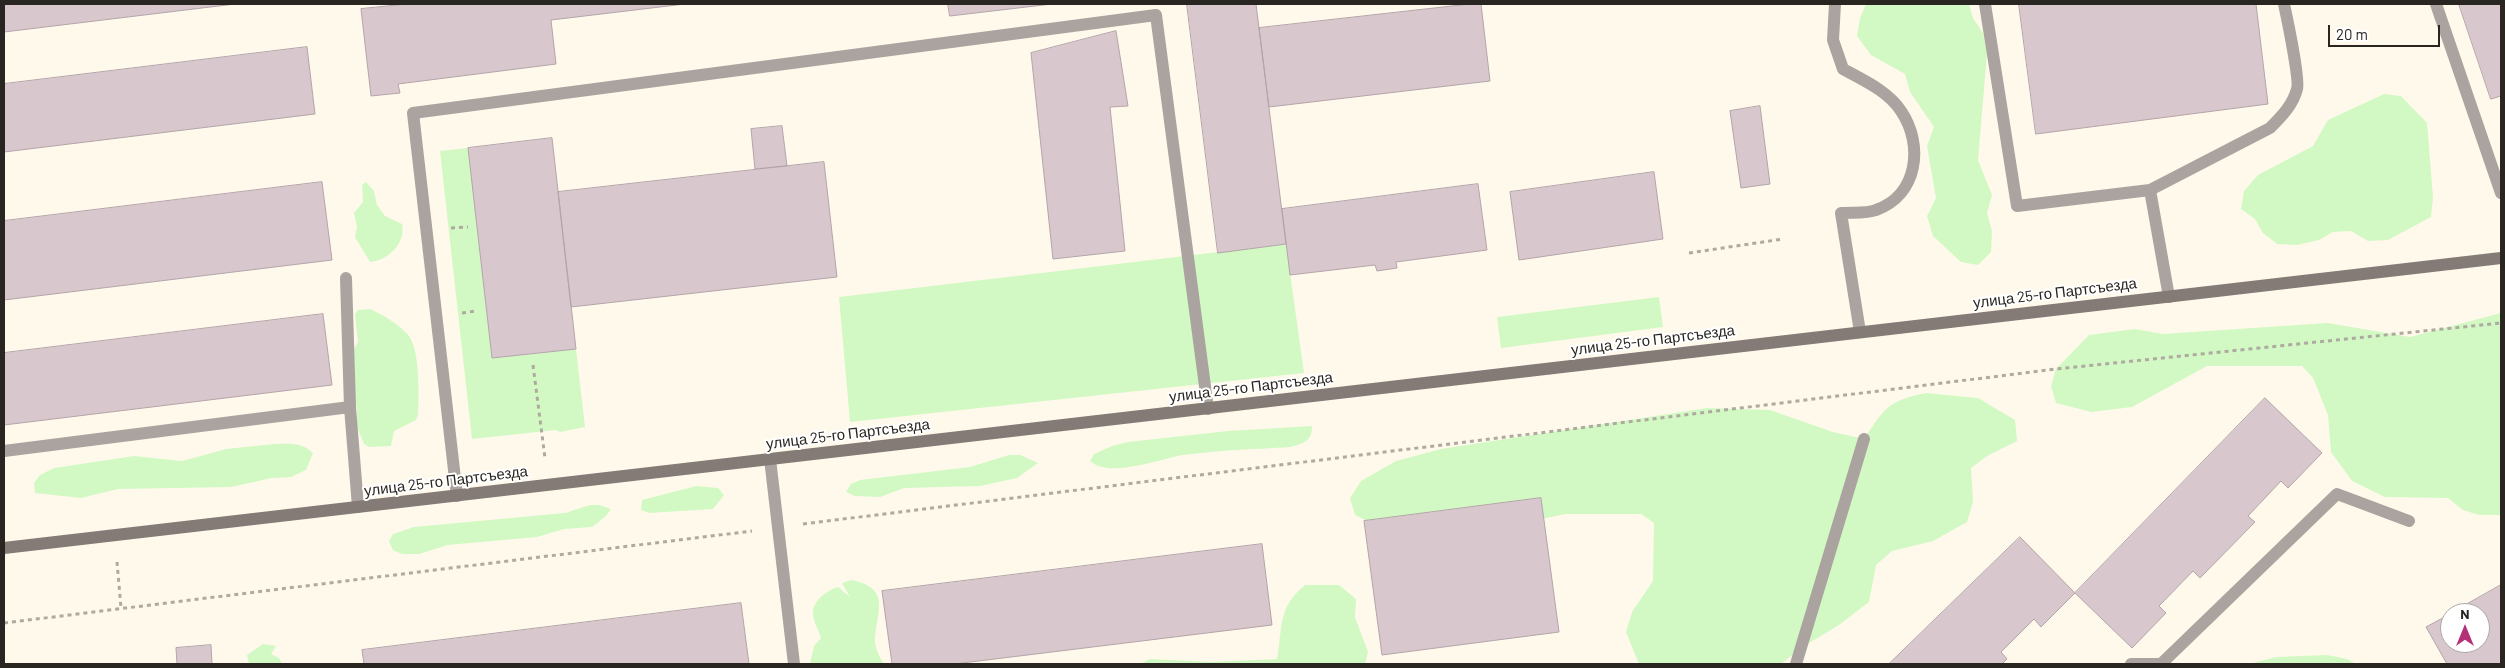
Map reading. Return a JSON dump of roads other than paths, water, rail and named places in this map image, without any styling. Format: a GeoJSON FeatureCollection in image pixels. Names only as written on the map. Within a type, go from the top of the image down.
{"type":"FeatureCollection","features":[{"type":"Feature","properties":{"kind":"street","name":"улица 25-го Партсъезда"},"geometry":{"type":"LineString","coordinates":[[4,548],[2501,258]]}},
{"type":"Feature","properties":{"kind":"lane"},"geometry":{"type":"LineString","coordinates":[[1835,4],[1834,40],[1843,69],[1882,92],[1901,110],[1911,130],[1914,153],[1913,174],[1904,190],[1875,210],[1841,213],[1860,332]]}},
{"type":"Feature","properties":{"kind":"lane"},"geometry":{"type":"LineString","coordinates":[[1985,4],[2017,206],[2150,190],[2270,128],[2292,102],[2298,87],[2284,4]]}},
{"type":"Feature","properties":{"kind":"lane"},"geometry":{"type":"LineString","coordinates":[[2436,4],[2501,193]]}},
{"type":"Feature","properties":{"kind":"lane"},"geometry":{"type":"LineString","coordinates":[[457,496],[413,113],[1156,15],[1208,408]]}},
{"type":"Feature","properties":{"kind":"lane"},"geometry":{"type":"LineString","coordinates":[[2150,190],[2169,297]]}},
{"type":"Feature","properties":{"kind":"lane"},"geometry":{"type":"LineString","coordinates":[[346,278],[350,407],[358,507]]}},
{"type":"Feature","properties":{"kind":"lane"},"geometry":{"type":"LineString","coordinates":[[4,451],[350,407]]}},
{"type":"Feature","properties":{"kind":"lane"},"geometry":{"type":"LineString","coordinates":[[1796,664],[1864,439]]}},
{"type":"Feature","properties":{"kind":"lane"},"geometry":{"type":"LineString","coordinates":[[770,460],[794,664]]}},
{"type":"Feature","properties":{"kind":"lane"},"geometry":{"type":"LineString","coordinates":[[2131,664],[2161,664],[2337,494],[2409,521]]}}]}
